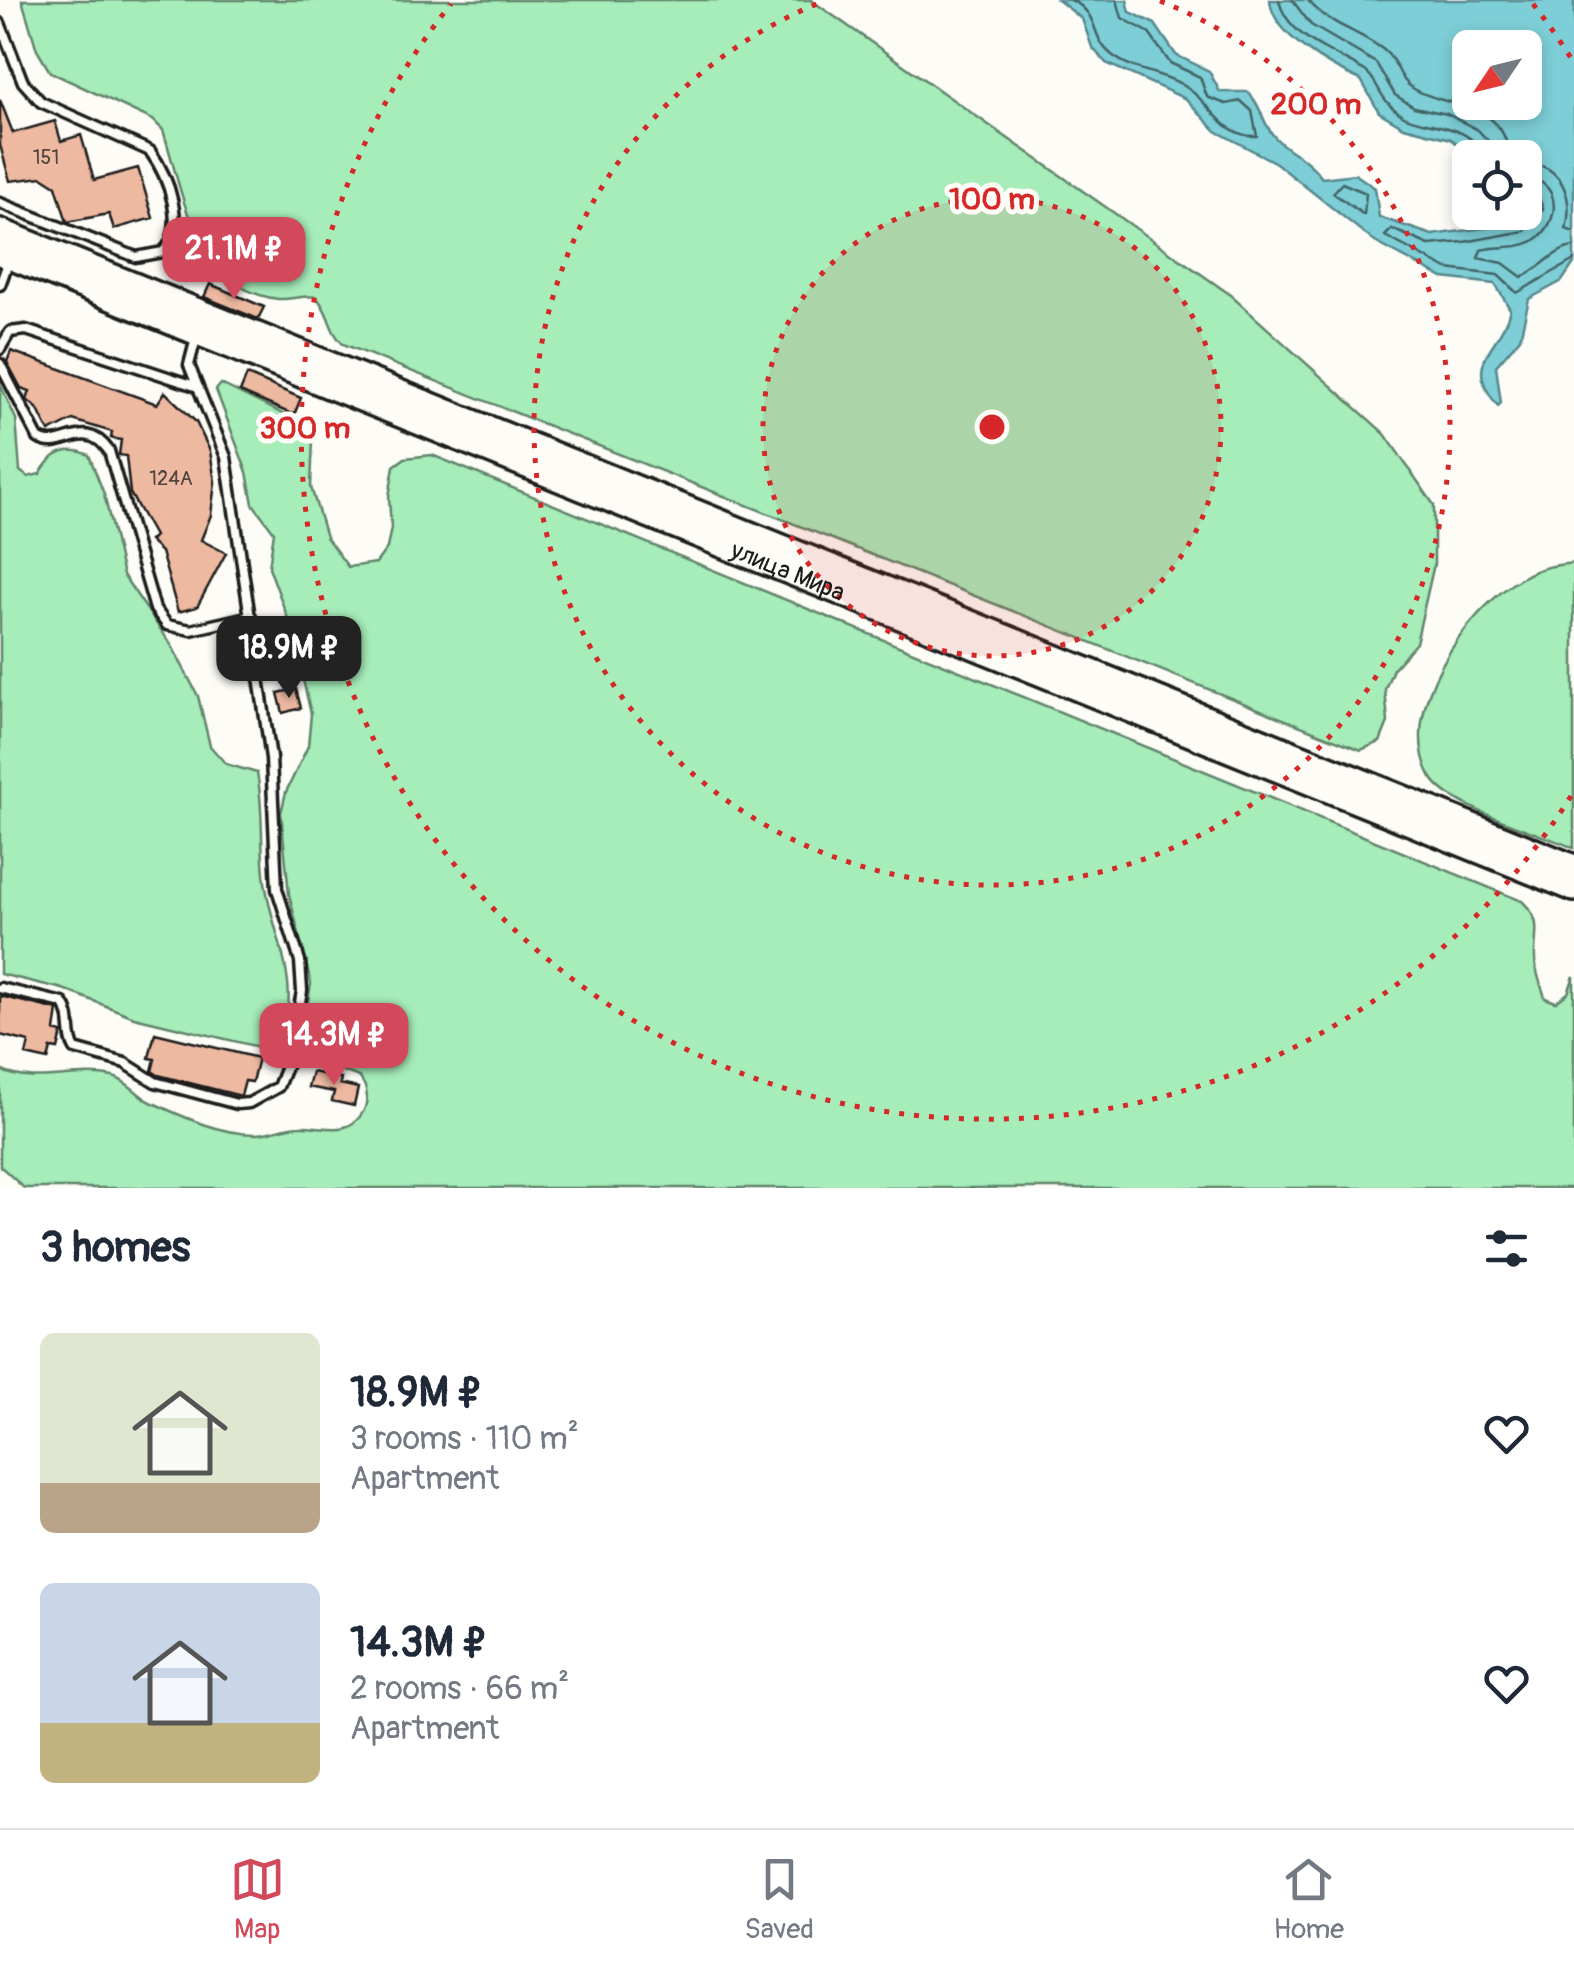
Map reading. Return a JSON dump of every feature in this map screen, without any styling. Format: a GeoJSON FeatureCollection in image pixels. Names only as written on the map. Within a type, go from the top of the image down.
{"type":"FeatureCollection","features":[{"type":"Feature","properties":{"kind":"main road","name":"улица Мира"},"geometry":{"type":"LineString","coordinates":[[4,247],[1574,868]]}},
{"type":"Feature","properties":{"kind":"main road","name":"улица Мира"},"geometry":{"type":"LineString","coordinates":[[201,322],[1574,888]]}},
{"type":"Feature","properties":{"kind":"lane"},"geometry":{"type":"LineString","coordinates":[[0,23],[23,82],[41,102],[150,150],[176,219],[177,232],[163,252],[136,257],[0,203]]}},
{"type":"Feature","properties":{"kind":"lane"},"geometry":{"type":"LineString","coordinates":[[0,285],[4,247]]}},
{"type":"Feature","properties":{"kind":"lane"},"geometry":{"type":"LineString","coordinates":[[0,988],[64,1003],[70,1012],[70,1041],[75,1049],[124,1064],[156,1082],[237,1104],[268,1096],[278,1087],[290,1054],[303,972],[277,889],[271,758],[226,457],[188,360],[201,322]]}},
{"type":"Feature","properties":{"kind":"lane"},"geometry":{"type":"LineString","coordinates":[[0,349],[10,332],[26,330],[195,386]]}},
{"type":"Feature","properties":{"kind":"lane"},"geometry":{"type":"LineString","coordinates":[[0,364],[38,438],[52,443],[82,434],[103,443],[109,451],[155,609],[166,625],[191,630],[251,616]]}},
{"type":"Feature","properties":{"kind":"green space"},"geometry":{"type":"Polygon","coordinates":[[[22,0],[811,0],[1228,293],[1385,434],[1434,505],[1434,564],[1416,643],[1393,669],[1385,689],[1388,722],[1380,742],[1361,750],[343,344],[316,297],[278,299],[250,291],[228,277],[210,258],[186,210],[163,130],[153,120],[50,72],[37,50],[22,0]]]}},
{"type":"Feature","properties":{"kind":"green space"},"geometry":{"type":"Polygon","coordinates":[[[0,384],[16,419],[20,471],[28,477],[40,474],[49,461],[67,451],[89,455],[104,494],[123,575],[172,646],[198,696],[210,746],[226,764],[257,773],[265,882],[289,999],[280,1042],[267,1049],[134,1017],[63,989],[0,974],[0,384]]]}},
{"type":"Feature","properties":{"kind":"green space"},"geometry":{"type":"Polygon","coordinates":[[[221,384],[301,423],[313,439],[311,487],[326,537],[348,567],[376,563],[387,548],[394,466],[405,458],[432,455],[1522,901],[1536,921],[1535,964],[1545,998],[1556,1002],[1568,993],[1574,976],[1574,1188],[24,1188],[0,1166],[0,1070],[42,1078],[113,1077],[176,1113],[215,1128],[242,1133],[261,1134],[300,1126],[343,1128],[357,1120],[366,1103],[366,1090],[359,1077],[300,1055],[311,983],[289,894],[281,813],[286,792],[308,746],[311,714],[290,624],[269,567],[274,532],[253,504],[247,472],[216,390],[221,384]]]}},
{"type":"Feature","properties":{"kind":"green space"},"geometry":{"type":"Polygon","coordinates":[[[1574,563],[1574,848],[1475,809],[1441,788],[1431,777],[1422,751],[1422,723],[1442,665],[1480,613],[1501,592],[1529,574],[1574,563]]]}},
{"type":"Feature","properties":{"kind":"water"},"geometry":{"type":"Polygon","coordinates":[[[1058,0],[1127,0],[1130,12],[1155,24],[1176,55],[1209,71],[1220,92],[1248,92],[1273,135],[1322,178],[1355,174],[1375,188],[1379,217],[1432,235],[1469,230],[1542,230],[1542,140],[1452,140],[1404,127],[1379,112],[1361,80],[1320,59],[1292,38],[1273,13],[1270,0],[1574,0],[1574,263],[1562,281],[1529,299],[1520,338],[1496,366],[1501,403],[1498,406],[1483,377],[1486,356],[1510,309],[1495,284],[1443,278],[1375,242],[1276,163],[1216,131],[1186,99],[1106,63],[1092,47],[1082,19],[1058,0]]]}},
{"type":"Feature","properties":{"kind":"building"},"geometry":{"type":"Polygon","coordinates":[[[0,100],[13,133],[55,121],[61,141],[81,135],[94,180],[138,168],[153,218],[114,229],[109,214],[67,222],[56,186],[42,177],[10,181],[0,145],[0,100]]]}},
{"type":"Feature","properties":{"kind":"building"},"geometry":{"type":"Polygon","coordinates":[[[210,284],[264,307],[258,319],[204,297],[210,284]]]}},
{"type":"Feature","properties":{"kind":"building"},"geometry":{"type":"Polygon","coordinates":[[[11,351],[157,404],[165,392],[196,422],[210,451],[215,482],[211,515],[201,540],[226,553],[197,607],[178,612],[161,552],[149,541],[154,536],[130,493],[126,456],[119,455],[121,440],[111,438],[112,432],[73,420],[49,432],[37,408],[27,400],[30,391],[21,388],[7,362],[11,351]]]}},
{"type":"Feature","properties":{"kind":"building"},"geometry":{"type":"Polygon","coordinates":[[[247,375],[301,398],[294,415],[240,392],[247,375]]]}},
{"type":"Feature","properties":{"kind":"building"},"geometry":{"type":"Polygon","coordinates":[[[296,689],[301,708],[283,713],[278,693],[296,689]]]}},
{"type":"Feature","properties":{"kind":"building"},"geometry":{"type":"Polygon","coordinates":[[[0,996],[58,1010],[55,1031],[62,1033],[58,1049],[51,1048],[48,1060],[26,1055],[29,1042],[0,1035],[0,996]]]}},
{"type":"Feature","properties":{"kind":"building"},"geometry":{"type":"Polygon","coordinates":[[[155,1033],[258,1058],[252,1082],[245,1081],[241,1096],[158,1075],[152,1071],[155,1059],[149,1058],[155,1033]]]}},
{"type":"Feature","properties":{"kind":"building"},"geometry":{"type":"Polygon","coordinates":[[[312,1072],[341,1078],[340,1084],[358,1088],[354,1106],[332,1101],[334,1092],[308,1087],[312,1072]]]}}]}
